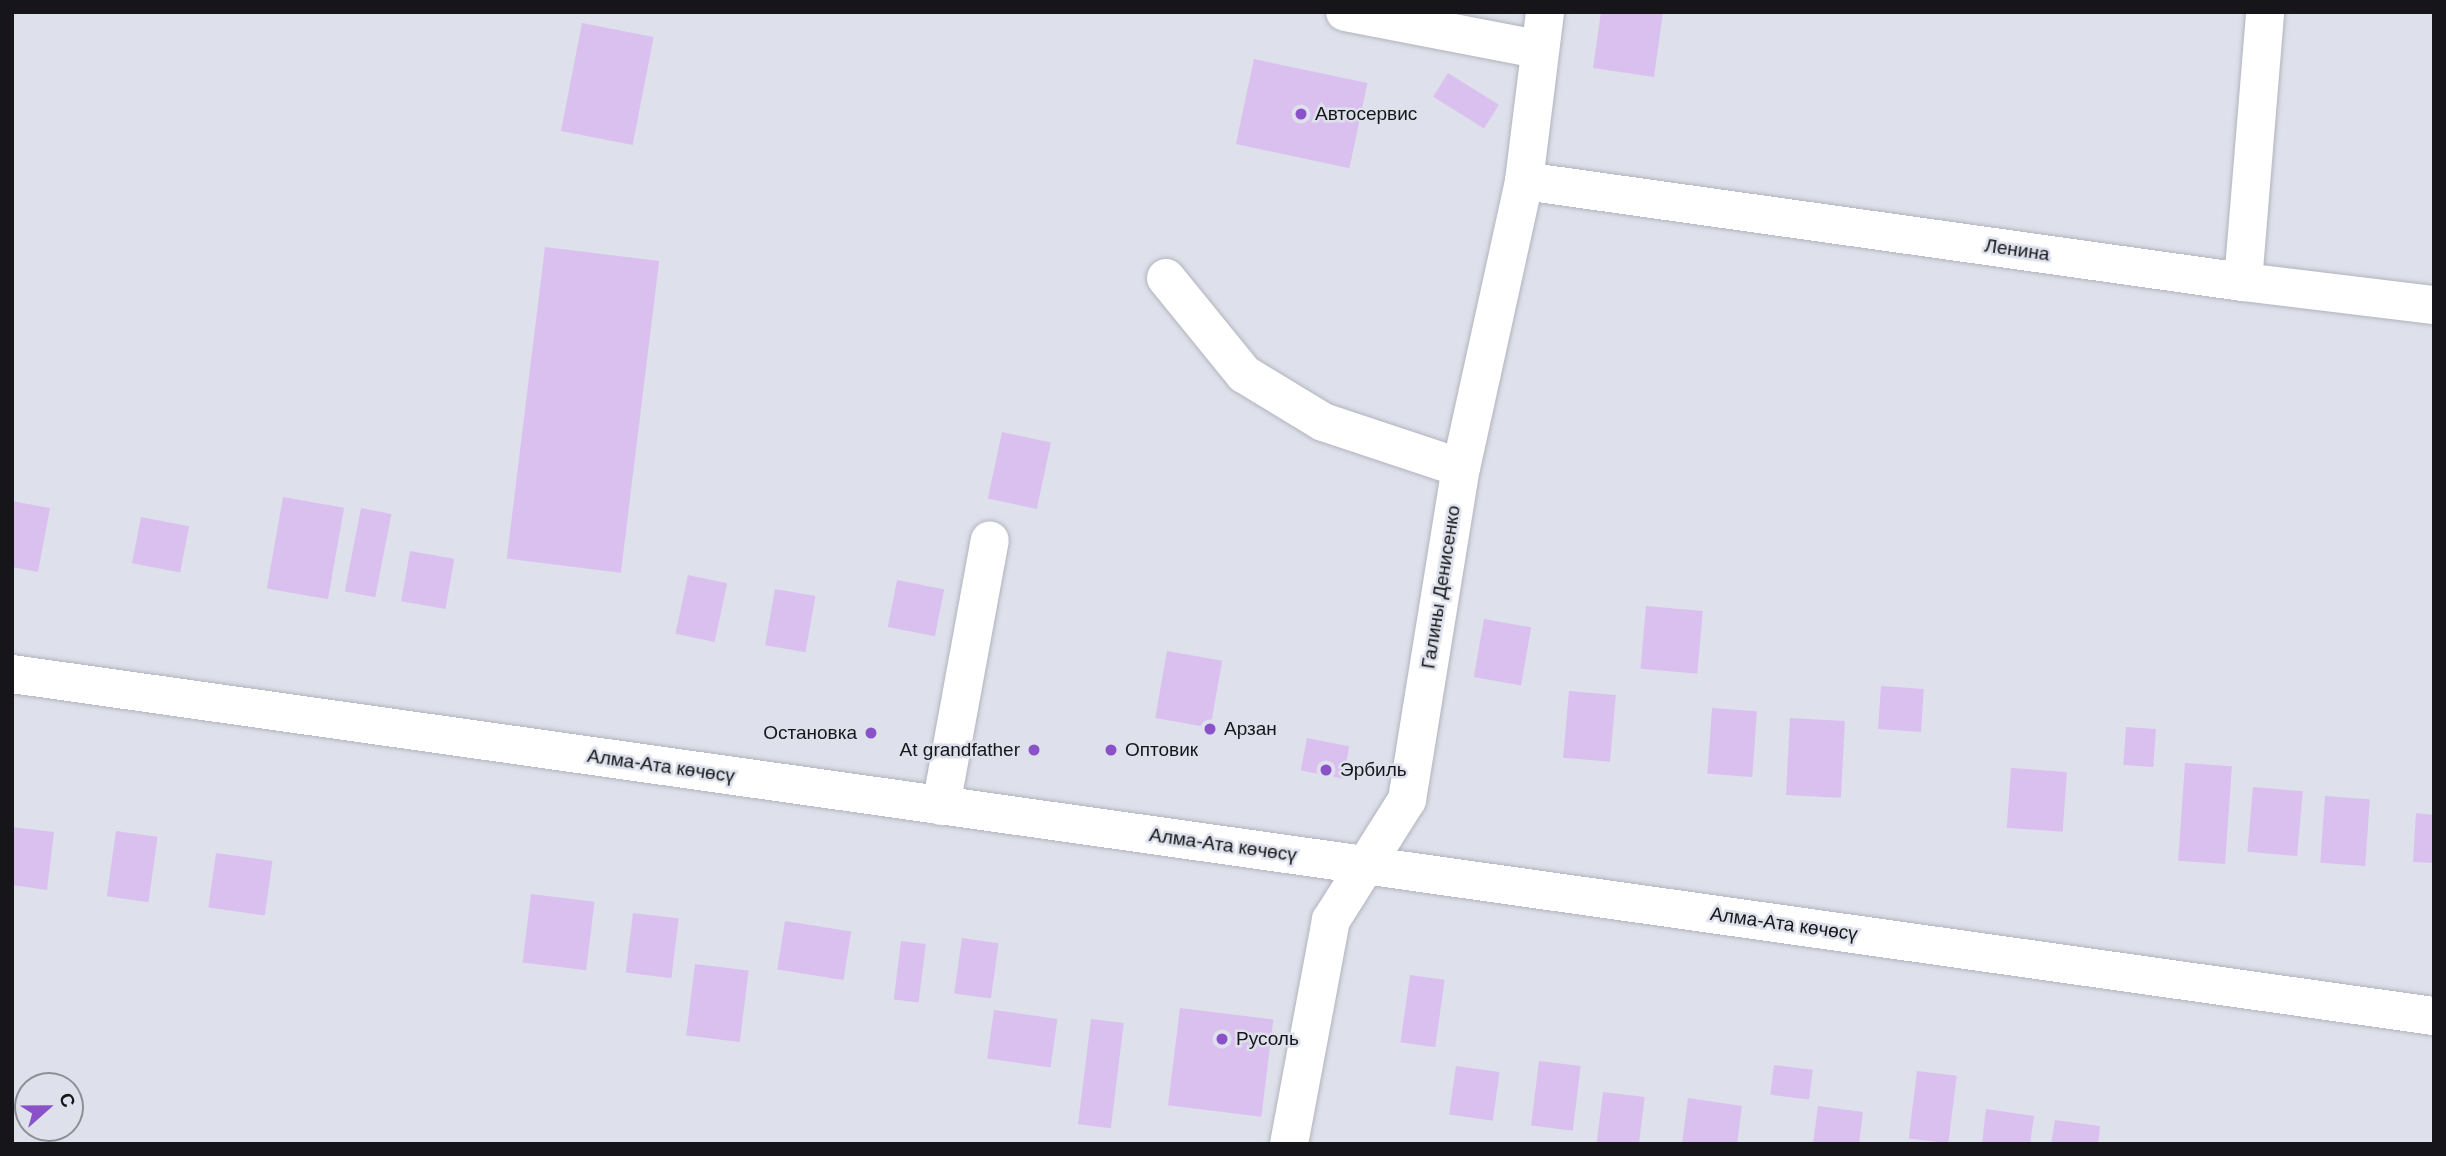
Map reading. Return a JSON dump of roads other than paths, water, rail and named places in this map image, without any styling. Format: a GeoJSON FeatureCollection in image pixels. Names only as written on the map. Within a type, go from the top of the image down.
{"type":"FeatureCollection","features":[{"type":"Feature","properties":{"kind":"main road"},"geometry":{"type":"LineString","coordinates":[[1345,12],[1538,49]]}},
{"type":"Feature","properties":{"kind":"main road","name":"Галины Денисенко"},"geometry":{"type":"LineString","coordinates":[[1289,1144],[1331,920],[1407,800],[1461,468],[1524,180],[1538,49],[1545,12]]}},
{"type":"Feature","properties":{"kind":"main road"},"geometry":{"type":"LineString","coordinates":[[2243,282],[2265,12]]}},
{"type":"Feature","properties":{"kind":"main road","name":"Ленина"},"geometry":{"type":"LineString","coordinates":[[1524,180],[2243,282],[2434,305]]}},
{"type":"Feature","properties":{"kind":"main road"},"geometry":{"type":"LineString","coordinates":[[1166,278],[1244,374],[1323,422],[1461,468]]}},
{"type":"Feature","properties":{"kind":"main road"},"geometry":{"type":"LineString","coordinates":[[941,806],[990,540]]}},
{"type":"Feature","properties":{"kind":"main road","name":"Алма-Ата көчөсү"},"geometry":{"type":"LineString","coordinates":[[12,674],[2434,1016]]}},
{"type":"Feature","properties":{"kind":"place","name":"Автосервис"},"geometry":{"type":"Point","coordinates":[1301,114]}},
{"type":"Feature","properties":{"kind":"place","name":"Арзан"},"geometry":{"type":"Point","coordinates":[1210,729]}},
{"type":"Feature","properties":{"kind":"place","name":"Остановка"},"geometry":{"type":"Point","coordinates":[871,733]}},
{"type":"Feature","properties":{"kind":"place","name":"At grandfather"},"geometry":{"type":"Point","coordinates":[1034,750]}},
{"type":"Feature","properties":{"kind":"place","name":"Оптовик"},"geometry":{"type":"Point","coordinates":[1111,750]}},
{"type":"Feature","properties":{"kind":"place","name":"Эрбиль"},"geometry":{"type":"Point","coordinates":[1326,770]}},
{"type":"Feature","properties":{"kind":"place","name":"Русоль"},"geometry":{"type":"Point","coordinates":[1222,1039]}}]}
